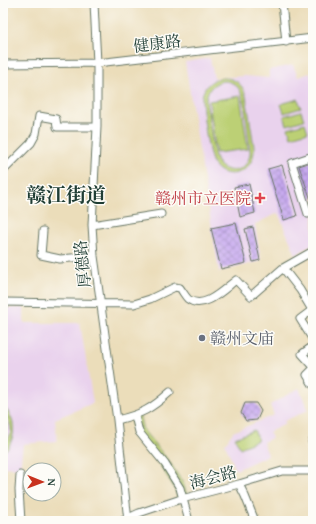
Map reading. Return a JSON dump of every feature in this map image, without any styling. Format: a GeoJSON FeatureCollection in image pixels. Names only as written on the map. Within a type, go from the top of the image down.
{"type":"FeatureCollection","features":[{"type":"Feature","properties":{"kind":"street","name":"厚德路"},"geometry":{"type":"LineString","coordinates":[[94,3],[98,64],[97,127],[92,225],[94,256],[117,420],[126,520]]}},
{"type":"Feature","properties":{"kind":"street"},"geometry":{"type":"LineString","coordinates":[[282,3],[286,42]]}},
{"type":"Feature","properties":{"kind":"street","name":"健康路"},"geometry":{"type":"LineString","coordinates":[[3,64],[98,64],[313,38]]}},
{"type":"Feature","properties":{"kind":"street"},"geometry":{"type":"LineString","coordinates":[[3,171],[31,143],[36,134],[39,116],[56,119],[57,127],[97,127]]}},
{"type":"Feature","properties":{"kind":"street"},"geometry":{"type":"LineString","coordinates":[[308,214],[292,163],[313,156]]}},
{"type":"Feature","properties":{"kind":"street"},"geometry":{"type":"LineString","coordinates":[[92,225],[161,214]]}},
{"type":"Feature","properties":{"kind":"street"},"geometry":{"type":"LineString","coordinates":[[43,231],[41,255],[60,259],[94,256]]}},
{"type":"Feature","properties":{"kind":"street"},"geometry":{"type":"LineString","coordinates":[[3,302],[134,304],[175,287],[180,288],[187,298],[197,302],[203,302],[236,280],[251,296],[283,268],[313,251]]}},
{"type":"Feature","properties":{"kind":"street"},"geometry":{"type":"LineString","coordinates":[[283,268],[300,290],[312,310],[300,318],[313,340]]}},
{"type":"Feature","properties":{"kind":"street"},"geometry":{"type":"LineString","coordinates":[[313,346],[302,354],[313,366]]}},
{"type":"Feature","properties":{"kind":"street"},"geometry":{"type":"LineString","coordinates":[[313,370],[307,375],[313,385]]}},
{"type":"Feature","properties":{"kind":"street"},"geometry":{"type":"LineString","coordinates":[[117,420],[134,416],[146,411],[170,392]]}},
{"type":"Feature","properties":{"kind":"street"},"geometry":{"type":"LineString","coordinates":[[134,416],[139,432],[165,464],[180,488],[189,521]]}},
{"type":"Feature","properties":{"kind":"street","name":"海会路"},"geometry":{"type":"LineString","coordinates":[[126,520],[184,499],[282,471],[313,472]]}},
{"type":"Feature","properties":{"kind":"street"},"geometry":{"type":"LineString","coordinates":[[20,474],[19,490],[21,521]]}},
{"type":"Feature","properties":{"kind":"street"},"geometry":{"type":"LineString","coordinates":[[239,484],[246,496],[254,521]]}},
{"type":"Feature","properties":{"kind":"shaded area"},"geometry":{"type":"Polygon","coordinates":[[[210,58],[214,78],[245,76],[269,78],[269,70],[293,65],[298,77],[310,73],[313,83],[313,243],[296,255],[278,213],[255,224],[261,261],[219,272],[185,62],[210,58]]]}},
{"type":"Feature","properties":{"kind":"shaded area"},"geometry":{"type":"Polygon","coordinates":[[[3,308],[24,308],[24,323],[80,323],[93,403],[55,419],[57,441],[23,444],[20,468],[3,467],[3,308]]]}},
{"type":"Feature","properties":{"kind":"shaded area"},"geometry":{"type":"Polygon","coordinates":[[[299,388],[308,410],[284,421],[285,424],[269,432],[272,438],[263,442],[268,455],[236,470],[225,444],[233,432],[274,415],[270,405],[299,388]]]}},
{"type":"Feature","properties":{"kind":"green space"},"geometry":{"type":"Polygon","coordinates":[[[226,78],[234,80],[243,88],[246,96],[254,147],[253,155],[251,162],[246,168],[234,174],[220,171],[214,165],[210,153],[204,121],[203,93],[211,82],[217,79],[226,78]],[[225,81],[216,83],[211,88],[206,100],[215,158],[219,165],[225,169],[237,170],[247,163],[249,157],[250,149],[245,108],[239,89],[236,85],[225,81]]]}},
{"type":"Feature","properties":{"kind":"green space"},"geometry":{"type":"Polygon","coordinates":[[[240,96],[248,149],[216,153],[209,101],[240,96]]]}},
{"type":"Feature","properties":{"kind":"green space"},"geometry":{"type":"Polygon","coordinates":[[[298,99],[301,108],[284,113],[281,104],[298,99]]]}},
{"type":"Feature","properties":{"kind":"green space"},"geometry":{"type":"Polygon","coordinates":[[[301,111],[304,120],[287,125],[284,116],[301,111]]]}},
{"type":"Feature","properties":{"kind":"green space"},"geometry":{"type":"Polygon","coordinates":[[[305,123],[308,132],[291,137],[288,128],[305,123]]]}},
{"type":"Feature","properties":{"kind":"green space"},"geometry":{"type":"Polygon","coordinates":[[[3,406],[11,417],[14,430],[11,442],[3,453],[11,427],[4,412],[3,406]]]}},
{"type":"Feature","properties":{"kind":"green space"},"geometry":{"type":"Polygon","coordinates":[[[139,414],[143,430],[169,461],[184,485],[188,498],[178,500],[175,489],[160,465],[134,434],[130,417],[139,414]]]}},
{"type":"Feature","properties":{"kind":"green space"},"geometry":{"type":"Polygon","coordinates":[[[254,430],[258,440],[240,448],[235,438],[254,430]]]}},
{"type":"Feature","properties":{"kind":"building"},"geometry":{"type":"Polygon","coordinates":[[[311,162],[313,167],[312,203],[299,166],[311,162]]]}},
{"type":"Feature","properties":{"kind":"building"},"geometry":{"type":"Polygon","coordinates":[[[282,165],[297,216],[284,220],[268,169],[282,165]]]}},
{"type":"Feature","properties":{"kind":"building"},"geometry":{"type":"Polygon","coordinates":[[[249,184],[255,213],[240,217],[234,187],[249,184]]]}},
{"type":"Feature","properties":{"kind":"building"},"geometry":{"type":"Polygon","coordinates":[[[236,223],[246,263],[221,269],[211,228],[236,223]]]}},
{"type":"Feature","properties":{"kind":"building"},"geometry":{"type":"Polygon","coordinates":[[[253,227],[260,260],[253,262],[245,229],[253,227]]]}},
{"type":"Feature","properties":{"kind":"building"},"geometry":{"type":"Polygon","coordinates":[[[245,403],[256,403],[261,411],[257,420],[246,421],[241,413],[245,403]]]}},
{"type":"Feature","properties":{"kind":"place","name":"赣州市立医院"},"geometry":{"type":"Point","coordinates":[260,198]}},
{"type":"Feature","properties":{"kind":"place","name":"赣州文庙"},"geometry":{"type":"Point","coordinates":[202,338]}},
{"type":"Feature","properties":{"kind":"district","name":"赣江街道"},"geometry":{"type":"Point","coordinates":[66,194]}}]}
